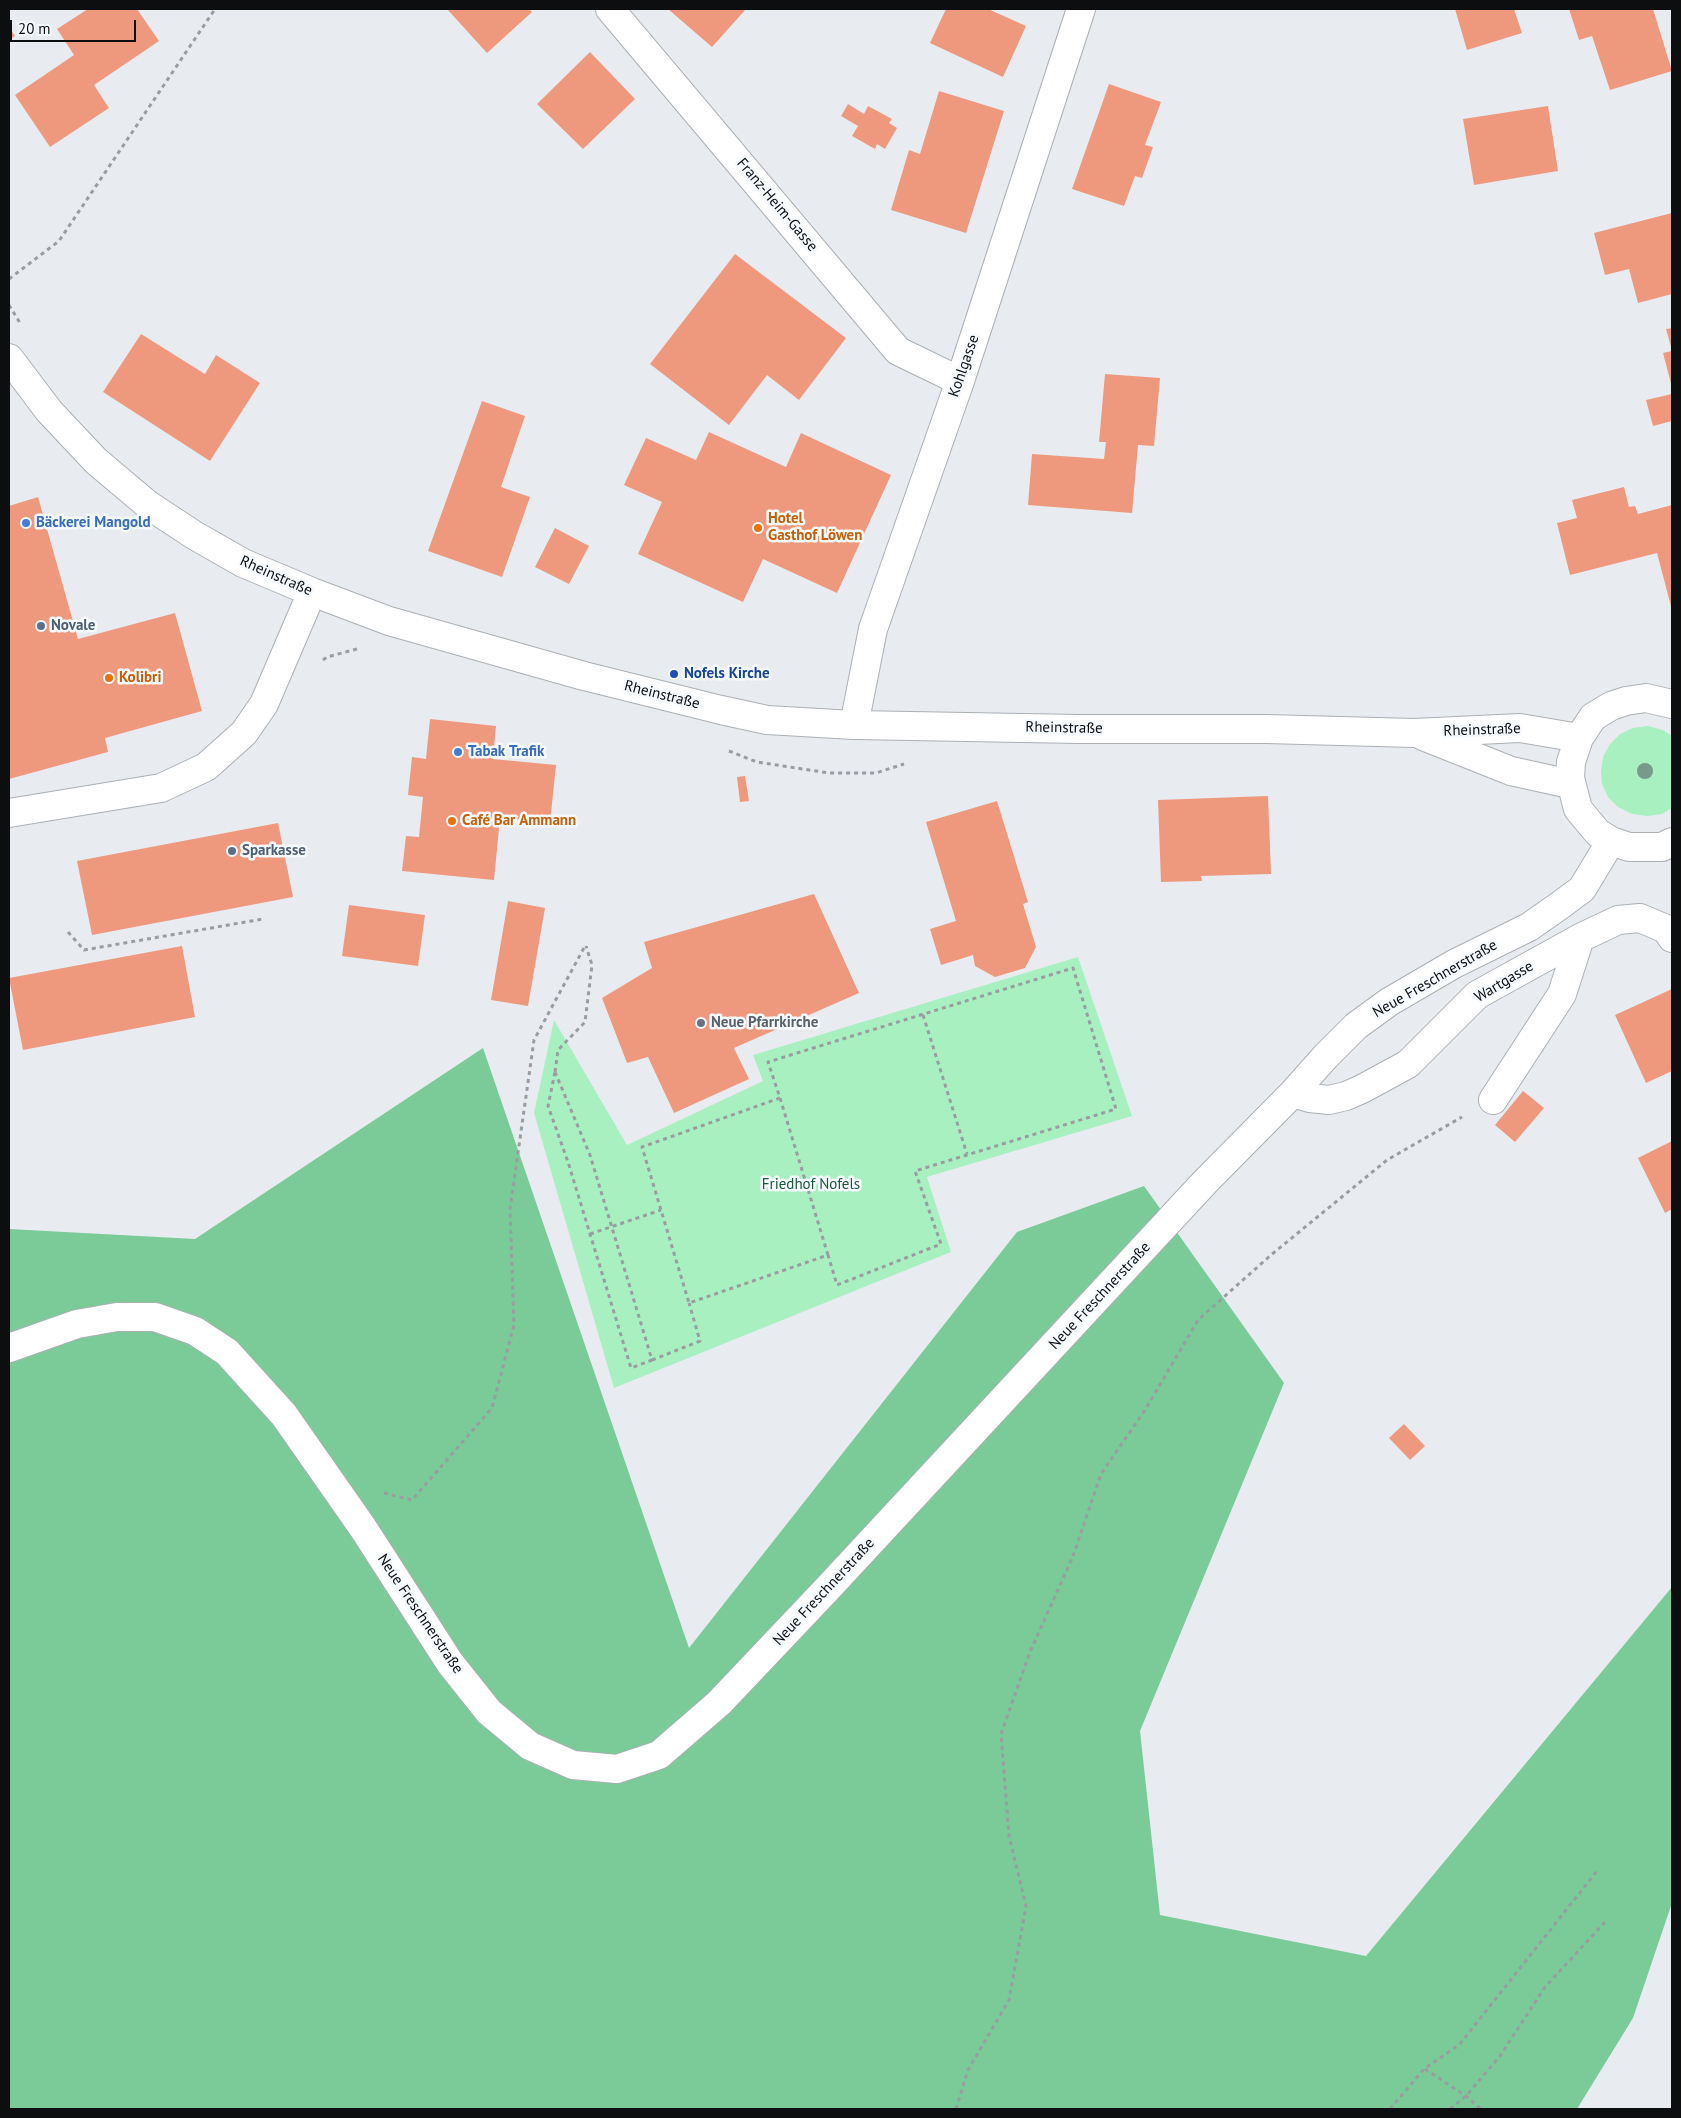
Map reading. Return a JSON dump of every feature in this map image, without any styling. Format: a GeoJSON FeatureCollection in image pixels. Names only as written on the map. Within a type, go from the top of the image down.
{"type":"FeatureCollection","features":[{"type":"Feature","properties":{"kind":"street","name":"Franz-Heim-Gasse"},"geometry":{"type":"LineString","coordinates":[[610,9],[898,351],[960,381]]}},
{"type":"Feature","properties":{"kind":"street","name":"Kohlgasse"},"geometry":{"type":"LineString","coordinates":[[854,725],[873,629],[960,381],[1081,9]]}},
{"type":"Feature","properties":{"kind":"street","name":"Rheinstraße"},"geometry":{"type":"LineString","coordinates":[[9,358],[50,411],[96,461],[147,504],[194,535],[243,563],[389,621],[584,676],[721,710],[767,720],[854,725],[1266,728],[1414,733],[1520,728],[1579,738]]}},
{"type":"Feature","properties":{"kind":"street"},"geometry":{"type":"LineString","coordinates":[[9,813],[161,788],[206,767],[244,733],[264,704],[312,592]]}},
{"type":"Feature","properties":{"kind":"street"},"geometry":{"type":"LineString","coordinates":[[1672,704],[1646,698],[1626,701],[1611,706],[1593,717],[1579,738],[1571,762],[1570,784],[1578,809],[1598,832],[1611,841],[1629,847],[1662,847],[1672,842]]}},
{"type":"Feature","properties":{"kind":"street","name":"Rheinstraße"},"geometry":{"type":"LineString","coordinates":[[1414,733],[1510,771],[1570,784]]}},
{"type":"Feature","properties":{"kind":"street","name":"Neue Freschnerstraße"},"geometry":{"type":"LineString","coordinates":[[9,1348],[77,1324],[117,1317],[155,1317],[195,1331],[228,1352],[284,1415],[450,1663],[489,1712],[530,1746],[572,1765],[617,1769],[659,1755],[719,1703],[907,1504],[1205,1182],[1356,1026],[1390,1002],[1454,964],[1529,927],[1582,889],[1611,841]]}},
{"type":"Feature","properties":{"kind":"street","name":"Wartgasse"},"geometry":{"type":"LineString","coordinates":[[1293,1093],[1310,1098],[1329,1100],[1346,1096],[1362,1089],[1408,1064],[1477,995],[1580,938],[1618,920],[1640,918],[1666,929],[1672,938]]}},
{"type":"Feature","properties":{"kind":"street"},"geometry":{"type":"LineString","coordinates":[[1493,1100],[1562,994],[1580,938]]}},
{"type":"Feature","properties":{"kind":"path"},"geometry":{"type":"LineString","coordinates":[[9,279],[59,241],[215,9]]}},
{"type":"Feature","properties":{"kind":"path"},"geometry":{"type":"LineString","coordinates":[[316,665],[327,657],[352,649],[361,650]]}},
{"type":"Feature","properties":{"kind":"path"},"geometry":{"type":"LineString","coordinates":[[68,932],[84,950],[263,919]]}},
{"type":"Feature","properties":{"kind":"path"},"geometry":{"type":"LineString","coordinates":[[329,1480],[412,1500],[492,1408],[514,1325],[510,1209],[534,1040],[586,946],[592,965],[585,1022],[558,1050],[548,1106],[631,1368],[700,1342],[642,1148],[780,1098]]}},
{"type":"Feature","properties":{"kind":"path"},"geometry":{"type":"LineString","coordinates":[[1073,968],[1116,1109],[915,1171],[941,1244],[837,1285],[780,1098],[768,1062],[1073,968]]}},
{"type":"Feature","properties":{"kind":"path"},"geometry":{"type":"LineString","coordinates":[[923,1015],[967,1154]]}},
{"type":"Feature","properties":{"kind":"path"},"geometry":{"type":"LineString","coordinates":[[555,1072],[590,1155],[652,1360]]}},
{"type":"Feature","properties":{"kind":"path"},"geometry":{"type":"LineString","coordinates":[[956,2109],[968,2070],[1009,2000],[1026,1906],[1009,1836],[1001,1734],[1030,1652],[1073,1556],[1101,1474],[1145,1410],[1198,1320],[1271,1255],[1387,1160],[1493,1100]]}},
{"type":"Feature","properties":{"kind":"path"},"geometry":{"type":"LineString","coordinates":[[590,1234],[661,1210]]}},
{"type":"Feature","properties":{"kind":"path"},"geometry":{"type":"LineString","coordinates":[[689,1304],[828,1255]]}},
{"type":"Feature","properties":{"kind":"path"},"geometry":{"type":"LineString","coordinates":[[1390,2109],[1424,2069],[1459,2045],[1597,1871]]}},
{"type":"Feature","properties":{"kind":"path"},"geometry":{"type":"LineString","coordinates":[[1450,2109],[1466,2096],[1500,2056],[1546,1987],[1606,1921]]}},
{"type":"Feature","properties":{"kind":"path"},"geometry":{"type":"LineString","coordinates":[[1424,2069],[1466,2096],[1481,2109]]}},
{"type":"Feature","properties":{"kind":"green space"},"geometry":{"type":"Polygon","coordinates":[[[1648,726],[1663,730],[1672,736],[1672,808],[1662,814],[1647,816],[1632,814],[1618,807],[1608,797],[1602,784],[1601,771],[1603,757],[1610,744],[1620,734],[1633,728],[1648,726]]]}},
{"type":"Feature","properties":{"kind":"green space","name":"Friedhof Nofels"},"geometry":{"type":"Polygon","coordinates":[[[1078,957],[1132,1116],[927,1177],[951,1252],[614,1388],[534,1113],[554,1020],[627,1145],[763,1081],[753,1055],[1078,957]]]}},
{"type":"Feature","properties":{"kind":"green space"},"geometry":{"type":"Polygon","coordinates":[[[483,1048],[689,1648],[1017,1232],[1144,1186],[1284,1383],[1140,1731],[1160,1915],[1366,1956],[1672,1587],[1672,1903],[1633,2018],[1577,2109],[9,2109],[9,1229],[195,1239],[483,1048]]]}},
{"type":"Feature","properties":{"kind":"building"},"geometry":{"type":"Polygon","coordinates":[[[88,9],[137,9],[159,41],[94,85],[109,108],[50,147],[15,95],[74,55],[57,29],[88,9]]]}},
{"type":"Feature","properties":{"kind":"building"},"geometry":{"type":"Polygon","coordinates":[[[447,9],[529,9],[532,12],[487,53],[447,9]]]}},
{"type":"Feature","properties":{"kind":"building"},"geometry":{"type":"Polygon","coordinates":[[[668,9],[746,9],[712,47],[668,9]]]}},
{"type":"Feature","properties":{"kind":"building"},"geometry":{"type":"Polygon","coordinates":[[[946,9],[988,9],[1026,26],[1003,77],[930,43],[946,9]]]}},
{"type":"Feature","properties":{"kind":"building"},"geometry":{"type":"Polygon","coordinates":[[[1455,9],[1514,9],[1522,33],[1467,50],[1455,9]]]}},
{"type":"Feature","properties":{"kind":"building"},"geometry":{"type":"Polygon","coordinates":[[[1569,9],[1653,9],[1672,71],[1610,90],[1592,36],[1579,40],[1569,9]]]}},
{"type":"Feature","properties":{"kind":"building"},"geometry":{"type":"Polygon","coordinates":[[[9,27],[15,36],[9,40],[9,27]]]}},
{"type":"Feature","properties":{"kind":"building"},"geometry":{"type":"Polygon","coordinates":[[[590,52],[635,99],[583,149],[537,104],[590,52]]]}},
{"type":"Feature","properties":{"kind":"building"},"geometry":{"type":"Polygon","coordinates":[[[1109,84],[1161,102],[1145,145],[1153,147],[1142,178],[1135,176],[1124,206],[1072,189],[1109,84]]]}},
{"type":"Feature","properties":{"kind":"building"},"geometry":{"type":"Polygon","coordinates":[[[939,91],[1004,111],[966,233],[891,210],[909,150],[920,154],[939,91]]]}},
{"type":"Feature","properties":{"kind":"building"},"geometry":{"type":"Polygon","coordinates":[[[848,104],[864,114],[868,106],[892,119],[889,123],[897,128],[885,149],[877,144],[875,149],[852,136],[858,126],[841,116],[848,104]]]}},
{"type":"Feature","properties":{"kind":"building"},"geometry":{"type":"Polygon","coordinates":[[[1548,106],[1558,171],[1474,185],[1463,119],[1548,106]]]}},
{"type":"Feature","properties":{"kind":"building"},"geometry":{"type":"Polygon","coordinates":[[[1672,213],[1672,294],[1638,303],[1629,269],[1605,275],[1594,233],[1672,213]]]}},
{"type":"Feature","properties":{"kind":"building"},"geometry":{"type":"Polygon","coordinates":[[[735,254],[846,338],[799,400],[767,375],[729,425],[650,364],[735,254]]]}},
{"type":"Feature","properties":{"kind":"building"},"geometry":{"type":"Polygon","coordinates":[[[1672,328],[1672,350],[1666,329],[1672,328]]]}},
{"type":"Feature","properties":{"kind":"building"},"geometry":{"type":"Polygon","coordinates":[[[141,334],[205,374],[216,355],[260,383],[210,461],[103,392],[141,334]]]}},
{"type":"Feature","properties":{"kind":"building"},"geometry":{"type":"Polygon","coordinates":[[[1672,351],[1672,387],[1663,353],[1672,351]]]}},
{"type":"Feature","properties":{"kind":"building"},"geometry":{"type":"Polygon","coordinates":[[[1105,374],[1160,378],[1154,446],[1138,445],[1132,513],[1028,505],[1032,454],[1104,459],[1106,442],[1099,442],[1105,374]]]}},
{"type":"Feature","properties":{"kind":"building"},"geometry":{"type":"Polygon","coordinates":[[[1672,394],[1672,421],[1653,426],[1646,400],[1672,394]]]}},
{"type":"Feature","properties":{"kind":"building"},"geometry":{"type":"Polygon","coordinates":[[[482,401],[525,416],[501,487],[530,497],[502,577],[428,551],[482,401]]]}},
{"type":"Feature","properties":{"kind":"building","name":"Hotel Gasthof Löwen"},"geometry":{"type":"Polygon","coordinates":[[[709,432],[786,467],[801,433],[891,475],[837,593],[763,559],[743,602],[638,554],[662,502],[624,485],[646,438],[696,460],[709,432]]]}},
{"type":"Feature","properties":{"kind":"building"},"geometry":{"type":"Polygon","coordinates":[[[1624,487],[1629,507],[1635,506],[1638,514],[1672,505],[1672,610],[1657,553],[1570,575],[1557,523],[1577,518],[1572,500],[1624,487]]]}},
{"type":"Feature","properties":{"kind":"building","name":"Novale"},"geometry":{"type":"Polygon","coordinates":[[[38,497],[78,639],[175,613],[202,711],[105,738],[108,752],[9,779],[9,506],[38,497]]]}},
{"type":"Feature","properties":{"kind":"building"},"geometry":{"type":"Polygon","coordinates":[[[555,528],[589,546],[569,584],[535,567],[555,528]]]}},
{"type":"Feature","properties":{"kind":"building"},"geometry":{"type":"Polygon","coordinates":[[[684,665],[709,670],[707,679],[683,674],[684,665]]]}},
{"type":"Feature","properties":{"kind":"building"},"geometry":{"type":"Polygon","coordinates":[[[430,719],[496,726],[493,759],[556,765],[550,823],[500,818],[494,880],[402,871],[406,836],[419,837],[423,797],[408,795],[412,757],[426,759],[430,719]]]}},
{"type":"Feature","properties":{"kind":"building"},"geometry":{"type":"Polygon","coordinates":[[[745,776],[749,801],[740,802],[737,777],[745,776]]]}},
{"type":"Feature","properties":{"kind":"building"},"geometry":{"type":"Polygon","coordinates":[[[1268,796],[1271,874],[1201,876],[1202,881],[1161,882],[1158,800],[1268,796]]]}},
{"type":"Feature","properties":{"kind":"building"},"geometry":{"type":"Polygon","coordinates":[[[997,801],[1028,902],[1023,904],[1036,947],[1025,968],[995,977],[975,966],[973,955],[941,965],[930,929],[956,921],[926,822],[997,801]]]}},
{"type":"Feature","properties":{"kind":"building"},"geometry":{"type":"Polygon","coordinates":[[[278,823],[293,897],[92,935],[77,861],[278,823]]]}},
{"type":"Feature","properties":{"kind":"building","name":"Neue Pfarrkirche"},"geometry":{"type":"Polygon","coordinates":[[[814,894],[859,993],[734,1048],[749,1079],[674,1113],[648,1057],[627,1063],[602,998],[652,968],[644,942],[814,894]]]}},
{"type":"Feature","properties":{"kind":"building"},"geometry":{"type":"Polygon","coordinates":[[[508,901],[545,908],[528,1006],[491,1000],[508,901]]]}},
{"type":"Feature","properties":{"kind":"building"},"geometry":{"type":"Polygon","coordinates":[[[349,905],[425,915],[418,966],[342,956],[349,905]]]}},
{"type":"Feature","properties":{"kind":"building"},"geometry":{"type":"Polygon","coordinates":[[[182,946],[195,1017],[23,1050],[9,978],[182,946]]]}},
{"type":"Feature","properties":{"kind":"building"},"geometry":{"type":"Polygon","coordinates":[[[1672,989],[1672,1071],[1646,1083],[1615,1015],[1672,989]]]}},
{"type":"Feature","properties":{"kind":"building"},"geometry":{"type":"Polygon","coordinates":[[[1523,1091],[1544,1108],[1515,1142],[1495,1125],[1523,1091]]]}},
{"type":"Feature","properties":{"kind":"building"},"geometry":{"type":"Polygon","coordinates":[[[1672,1141],[1672,1209],[1665,1213],[1638,1158],[1672,1141]]]}},
{"type":"Feature","properties":{"kind":"building"},"geometry":{"type":"Polygon","coordinates":[[[1404,1424],[1425,1446],[1410,1460],[1389,1438],[1404,1424]]]}},
{"type":"Feature","properties":{"kind":"place","name":"Bäckerei Mangold"},"geometry":{"type":"Point","coordinates":[26,523]}},
{"type":"Feature","properties":{"kind":"place","name":"Hotel Gasthof Löwen"},"geometry":{"type":"Point","coordinates":[758,528]}},
{"type":"Feature","properties":{"kind":"place","name":"Novale"},"geometry":{"type":"Point","coordinates":[41,626]}},
{"type":"Feature","properties":{"kind":"place","name":"Nofels Kirche"},"geometry":{"type":"Point","coordinates":[674,674]}},
{"type":"Feature","properties":{"kind":"place","name":"Kolibri"},"geometry":{"type":"Point","coordinates":[109,678]}},
{"type":"Feature","properties":{"kind":"place","name":"Tabak Trafik"},"geometry":{"type":"Point","coordinates":[458,752]}},
{"type":"Feature","properties":{"kind":"place","name":"Café Bar Ammann"},"geometry":{"type":"Point","coordinates":[452,821]}},
{"type":"Feature","properties":{"kind":"place","name":"Sparkasse"},"geometry":{"type":"Point","coordinates":[232,851]}},
{"type":"Feature","properties":{"kind":"place","name":"Neue Pfarrkirche"},"geometry":{"type":"Point","coordinates":[701,1023]}}]}
